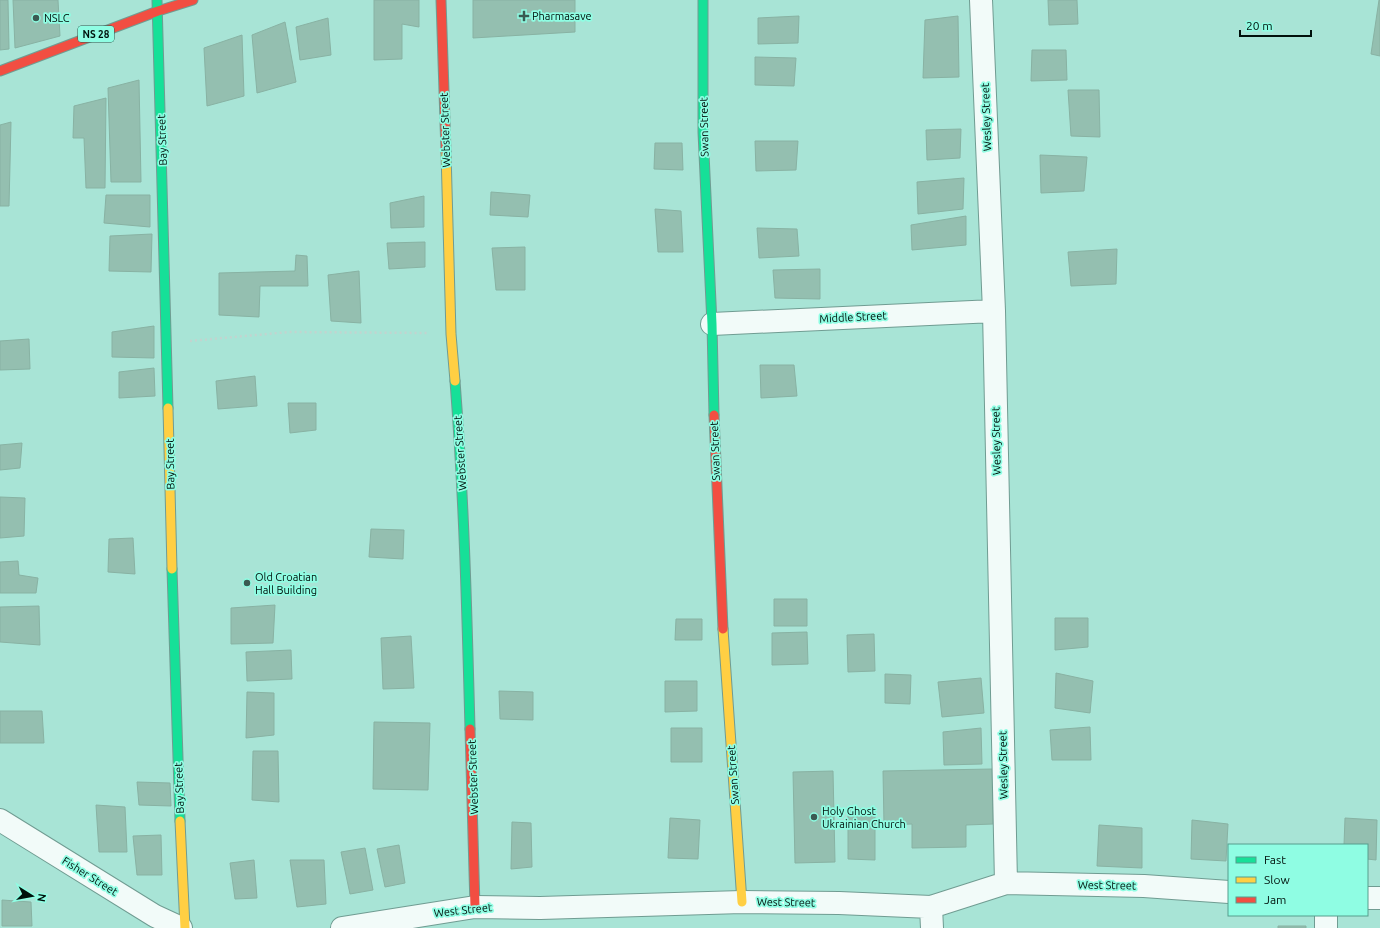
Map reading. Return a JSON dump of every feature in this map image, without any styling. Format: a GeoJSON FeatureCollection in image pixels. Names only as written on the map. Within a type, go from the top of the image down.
{"type":"FeatureCollection","features":[{"type":"Feature","properties":{"kind":"street","name":"Bay Street"},"geometry":{"type":"LineString","coordinates":[[157,0],[176,714],[184,928]]}},
{"type":"Feature","properties":{"kind":"street","name":"NS 28"},"geometry":{"type":"LineString","coordinates":[[0,72],[158,11],[193,0]]}},
{"type":"Feature","properties":{"kind":"street","name":"Webster Street"},"geometry":{"type":"LineString","coordinates":[[442,0],[451,334],[461,456],[473,780],[475,907]]}},
{"type":"Feature","properties":{"kind":"street","name":"Swan Street"},"geometry":{"type":"LineString","coordinates":[[703,0],[704,132],[712,324],[715,462],[722,616],[742,902]]}},
{"type":"Feature","properties":{"kind":"street","name":"Wesley Street"},"geometry":{"type":"LineString","coordinates":[[981,0],[994,311],[1006,883]]}},
{"type":"Feature","properties":{"kind":"street","name":"Middle Street"},"geometry":{"type":"LineString","coordinates":[[712,324],[994,311]]}},
{"type":"Feature","properties":{"kind":"street","name":"Fisher Street"},"geometry":{"type":"LineString","coordinates":[[0,820],[155,916],[181,928]]}},
{"type":"Feature","properties":{"kind":"street","name":"West Street"},"geometry":{"type":"LineString","coordinates":[[342,928],[475,907],[540,908],[742,902],[839,903],[931,907],[1006,883],[1144,886],[1228,892]]}},
{"type":"Feature","properties":{"kind":"street"},"geometry":{"type":"LineString","coordinates":[[1368,898],[1380,898]]}},
{"type":"Feature","properties":{"kind":"street"},"geometry":{"type":"LineString","coordinates":[[931,907],[932,928]]}},
{"type":"Feature","properties":{"kind":"street"},"geometry":{"type":"LineString","coordinates":[[1326,916],[1326,928]]}},
{"type":"Feature","properties":{"kind":"path"},"geometry":{"type":"LineString","coordinates":[[167,343],[289,332],[451,334]]}},
{"type":"Feature","properties":{"kind":"building"},"geometry":{"type":"Polygon","coordinates":[[[0,0],[8,0],[9,49],[0,50],[0,0]]]}},
{"type":"Feature","properties":{"kind":"building","name":"NSLC"},"geometry":{"type":"Polygon","coordinates":[[[13,0],[58,0],[60,36],[15,48],[13,0]]]}},
{"type":"Feature","properties":{"kind":"building"},"geometry":{"type":"Polygon","coordinates":[[[374,0],[419,0],[419,27],[402,24],[402,59],[374,60],[374,0]]]}},
{"type":"Feature","properties":{"kind":"building","name":"Pharmasave"},"geometry":{"type":"Polygon","coordinates":[[[473,0],[575,0],[575,32],[473,38],[473,0]]]}},
{"type":"Feature","properties":{"kind":"building"},"geometry":{"type":"Polygon","coordinates":[[[1048,0],[1077,0],[1078,24],[1049,25],[1048,0]]]}},
{"type":"Feature","properties":{"kind":"building"},"geometry":{"type":"Polygon","coordinates":[[[1380,0],[1380,56],[1371,54],[1380,0]]]}},
{"type":"Feature","properties":{"kind":"building"},"geometry":{"type":"Polygon","coordinates":[[[799,16],[798,43],[758,44],[758,18],[799,16]]]}},
{"type":"Feature","properties":{"kind":"building"},"geometry":{"type":"Polygon","coordinates":[[[958,16],[959,77],[923,78],[925,20],[958,16]]]}},
{"type":"Feature","properties":{"kind":"building"},"geometry":{"type":"Polygon","coordinates":[[[328,18],[331,55],[300,60],[296,27],[328,18]]]}},
{"type":"Feature","properties":{"kind":"building"},"geometry":{"type":"Polygon","coordinates":[[[285,22],[296,82],[257,93],[252,35],[285,22]]]}},
{"type":"Feature","properties":{"kind":"building"},"geometry":{"type":"Polygon","coordinates":[[[242,35],[244,96],[207,106],[204,48],[242,35]]]}},
{"type":"Feature","properties":{"kind":"building"},"geometry":{"type":"Polygon","coordinates":[[[1032,50],[1066,50],[1067,80],[1031,81],[1032,50]]]}},
{"type":"Feature","properties":{"kind":"building"},"geometry":{"type":"Polygon","coordinates":[[[755,57],[796,58],[794,86],[755,85],[755,57]]]}},
{"type":"Feature","properties":{"kind":"building"},"geometry":{"type":"Polygon","coordinates":[[[139,80],[141,182],[111,182],[108,88],[139,80]]]}},
{"type":"Feature","properties":{"kind":"building"},"geometry":{"type":"Polygon","coordinates":[[[1068,90],[1099,90],[1100,137],[1071,136],[1068,90]]]}},
{"type":"Feature","properties":{"kind":"building"},"geometry":{"type":"Polygon","coordinates":[[[106,98],[105,188],[86,188],[84,138],[73,138],[74,106],[106,98]]]}},
{"type":"Feature","properties":{"kind":"building"},"geometry":{"type":"Polygon","coordinates":[[[11,122],[9,206],[0,206],[0,125],[11,122]]]}},
{"type":"Feature","properties":{"kind":"building"},"geometry":{"type":"Polygon","coordinates":[[[961,129],[960,158],[927,160],[926,130],[961,129]]]}},
{"type":"Feature","properties":{"kind":"building"},"geometry":{"type":"Polygon","coordinates":[[[755,141],[798,141],[796,170],[756,171],[755,141]]]}},
{"type":"Feature","properties":{"kind":"building"},"geometry":{"type":"Polygon","coordinates":[[[655,143],[682,143],[683,170],[654,169],[655,143]]]}},
{"type":"Feature","properties":{"kind":"building"},"geometry":{"type":"Polygon","coordinates":[[[1040,155],[1087,157],[1084,191],[1041,193],[1040,155]]]}},
{"type":"Feature","properties":{"kind":"building"},"geometry":{"type":"Polygon","coordinates":[[[964,178],[963,209],[918,214],[917,182],[964,178]]]}},
{"type":"Feature","properties":{"kind":"building"},"geometry":{"type":"Polygon","coordinates":[[[491,192],[530,195],[528,217],[490,215],[491,192]]]}},
{"type":"Feature","properties":{"kind":"building"},"geometry":{"type":"Polygon","coordinates":[[[106,195],[150,195],[150,227],[104,223],[106,195]]]}},
{"type":"Feature","properties":{"kind":"building"},"geometry":{"type":"Polygon","coordinates":[[[424,196],[424,227],[391,228],[390,203],[424,196]]]}},
{"type":"Feature","properties":{"kind":"building"},"geometry":{"type":"Polygon","coordinates":[[[655,209],[681,211],[683,252],[658,252],[655,209]]]}},
{"type":"Feature","properties":{"kind":"building"},"geometry":{"type":"Polygon","coordinates":[[[966,216],[966,245],[912,250],[911,225],[966,216]]]}},
{"type":"Feature","properties":{"kind":"building"},"geometry":{"type":"Polygon","coordinates":[[[757,228],[797,229],[799,256],[759,258],[757,228]]]}},
{"type":"Feature","properties":{"kind":"building"},"geometry":{"type":"Polygon","coordinates":[[[152,234],[151,272],[109,271],[110,236],[152,234]]]}},
{"type":"Feature","properties":{"kind":"building"},"geometry":{"type":"Polygon","coordinates":[[[425,242],[425,267],[389,269],[387,243],[425,242]]]}},
{"type":"Feature","properties":{"kind":"building"},"geometry":{"type":"Polygon","coordinates":[[[525,247],[525,290],[496,290],[492,248],[525,247]]]}},
{"type":"Feature","properties":{"kind":"building"},"geometry":{"type":"Polygon","coordinates":[[[1117,249],[1116,284],[1071,286],[1068,252],[1117,249]]]}},
{"type":"Feature","properties":{"kind":"building"},"geometry":{"type":"Polygon","coordinates":[[[296,255],[307,256],[308,286],[260,286],[259,317],[219,315],[219,273],[295,271],[296,255]]]}},
{"type":"Feature","properties":{"kind":"building"},"geometry":{"type":"Polygon","coordinates":[[[820,269],[820,299],[775,298],[773,270],[820,269]]]}},
{"type":"Feature","properties":{"kind":"building"},"geometry":{"type":"Polygon","coordinates":[[[359,271],[361,323],[331,321],[328,275],[359,271]]]}},
{"type":"Feature","properties":{"kind":"building"},"geometry":{"type":"Polygon","coordinates":[[[154,326],[154,358],[112,357],[112,332],[154,326]]]}},
{"type":"Feature","properties":{"kind":"building"},"geometry":{"type":"Polygon","coordinates":[[[29,339],[30,369],[0,370],[0,341],[29,339]]]}},
{"type":"Feature","properties":{"kind":"building"},"geometry":{"type":"Polygon","coordinates":[[[760,365],[794,365],[797,396],[761,398],[760,365]]]}},
{"type":"Feature","properties":{"kind":"building"},"geometry":{"type":"Polygon","coordinates":[[[154,368],[155,396],[119,398],[119,372],[154,368]]]}},
{"type":"Feature","properties":{"kind":"building"},"geometry":{"type":"Polygon","coordinates":[[[255,376],[257,406],[218,409],[216,381],[255,376]]]}},
{"type":"Feature","properties":{"kind":"building"},"geometry":{"type":"Polygon","coordinates":[[[288,403],[316,403],[316,430],[290,433],[288,403]]]}},
{"type":"Feature","properties":{"kind":"building"},"geometry":{"type":"Polygon","coordinates":[[[22,443],[20,468],[0,470],[0,445],[22,443]]]}},
{"type":"Feature","properties":{"kind":"building"},"geometry":{"type":"Polygon","coordinates":[[[0,497],[25,498],[24,536],[0,538],[0,497]]]}},
{"type":"Feature","properties":{"kind":"building"},"geometry":{"type":"Polygon","coordinates":[[[371,529],[404,530],[403,559],[369,557],[371,529]]]}},
{"type":"Feature","properties":{"kind":"building"},"geometry":{"type":"Polygon","coordinates":[[[133,538],[135,574],[108,572],[109,539],[133,538]]]}},
{"type":"Feature","properties":{"kind":"building"},"geometry":{"type":"Polygon","coordinates":[[[18,561],[19,575],[38,578],[36,593],[0,593],[0,562],[18,561]]]}},
{"type":"Feature","properties":{"kind":"building"},"geometry":{"type":"Polygon","coordinates":[[[774,599],[807,599],[807,626],[774,626],[774,599]]]}},
{"type":"Feature","properties":{"kind":"building"},"geometry":{"type":"Polygon","coordinates":[[[275,605],[273,643],[231,644],[231,608],[275,605]]]}},
{"type":"Feature","properties":{"kind":"building"},"geometry":{"type":"Polygon","coordinates":[[[39,606],[40,645],[0,642],[0,607],[39,606]]]}},
{"type":"Feature","properties":{"kind":"building"},"geometry":{"type":"Polygon","coordinates":[[[1055,618],[1088,618],[1088,647],[1055,650],[1055,618]]]}},
{"type":"Feature","properties":{"kind":"building"},"geometry":{"type":"Polygon","coordinates":[[[676,619],[702,619],[702,640],[675,640],[676,619]]]}},
{"type":"Feature","properties":{"kind":"building"},"geometry":{"type":"Polygon","coordinates":[[[807,632],[808,664],[772,665],[772,633],[807,632]]]}},
{"type":"Feature","properties":{"kind":"building"},"geometry":{"type":"Polygon","coordinates":[[[874,634],[875,671],[848,672],[847,635],[874,634]]]}},
{"type":"Feature","properties":{"kind":"building"},"geometry":{"type":"Polygon","coordinates":[[[411,636],[414,688],[383,689],[381,638],[411,636]]]}},
{"type":"Feature","properties":{"kind":"building"},"geometry":{"type":"Polygon","coordinates":[[[291,650],[292,679],[247,681],[246,652],[291,650]]]}},
{"type":"Feature","properties":{"kind":"building"},"geometry":{"type":"Polygon","coordinates":[[[1056,673],[1093,681],[1090,713],[1055,708],[1056,673]]]}},
{"type":"Feature","properties":{"kind":"building"},"geometry":{"type":"Polygon","coordinates":[[[885,674],[911,675],[910,704],[885,703],[885,674]]]}},
{"type":"Feature","properties":{"kind":"building"},"geometry":{"type":"Polygon","coordinates":[[[981,678],[984,713],[942,717],[938,682],[981,678]]]}},
{"type":"Feature","properties":{"kind":"building"},"geometry":{"type":"Polygon","coordinates":[[[665,681],[697,681],[697,711],[665,712],[665,681]]]}},
{"type":"Feature","properties":{"kind":"building"},"geometry":{"type":"Polygon","coordinates":[[[499,691],[533,692],[533,720],[500,719],[499,691]]]}},
{"type":"Feature","properties":{"kind":"building"},"geometry":{"type":"Polygon","coordinates":[[[247,692],[274,693],[274,735],[246,738],[247,692]]]}},
{"type":"Feature","properties":{"kind":"building"},"geometry":{"type":"Polygon","coordinates":[[[0,711],[42,711],[44,743],[0,743],[0,711]]]}},
{"type":"Feature","properties":{"kind":"building"},"geometry":{"type":"Polygon","coordinates":[[[374,722],[430,723],[428,790],[373,789],[374,722]]]}},
{"type":"Feature","properties":{"kind":"building"},"geometry":{"type":"Polygon","coordinates":[[[1090,727],[1091,760],[1052,760],[1050,730],[1090,727]]]}},
{"type":"Feature","properties":{"kind":"building"},"geometry":{"type":"Polygon","coordinates":[[[671,728],[702,728],[702,762],[671,762],[671,728]]]}},
{"type":"Feature","properties":{"kind":"building"},"geometry":{"type":"Polygon","coordinates":[[[981,728],[982,764],[944,765],[943,732],[981,728]]]}},
{"type":"Feature","properties":{"kind":"building"},"geometry":{"type":"Polygon","coordinates":[[[253,751],[278,751],[279,802],[252,800],[253,751]]]}},
{"type":"Feature","properties":{"kind":"building"},"geometry":{"type":"Polygon","coordinates":[[[992,769],[993,824],[966,825],[966,847],[912,848],[912,824],[884,825],[883,771],[992,769]]]}},
{"type":"Feature","properties":{"kind":"building","name":"Holy Ghost Ukrainian Church"},"geometry":{"type":"Polygon","coordinates":[[[833,771],[835,862],[795,863],[793,772],[833,771]]]}},
{"type":"Feature","properties":{"kind":"building"},"geometry":{"type":"Polygon","coordinates":[[[137,782],[170,783],[171,806],[139,805],[137,782]]]}},
{"type":"Feature","properties":{"kind":"building"},"geometry":{"type":"Polygon","coordinates":[[[96,805],[125,807],[127,852],[99,852],[96,805]]]}},
{"type":"Feature","properties":{"kind":"building"},"geometry":{"type":"Polygon","coordinates":[[[848,808],[875,810],[875,860],[848,859],[848,808]]]}},
{"type":"Feature","properties":{"kind":"building"},"geometry":{"type":"Polygon","coordinates":[[[670,818],[700,820],[698,859],[668,858],[670,818]]]}},
{"type":"Feature","properties":{"kind":"building"},"geometry":{"type":"Polygon","coordinates":[[[1345,818],[1377,820],[1376,860],[1368,859],[1368,844],[1344,844],[1345,818]]]}},
{"type":"Feature","properties":{"kind":"building"},"geometry":{"type":"Polygon","coordinates":[[[1192,820],[1228,824],[1226,861],[1191,859],[1192,820]]]}},
{"type":"Feature","properties":{"kind":"building"},"geometry":{"type":"Polygon","coordinates":[[[512,822],[531,823],[532,867],[511,869],[512,822]]]}},
{"type":"Feature","properties":{"kind":"building"},"geometry":{"type":"Polygon","coordinates":[[[1099,825],[1142,828],[1142,868],[1097,866],[1099,825]]]}},
{"type":"Feature","properties":{"kind":"building"},"geometry":{"type":"Polygon","coordinates":[[[161,835],[162,875],[137,875],[133,836],[161,835]]]}},
{"type":"Feature","properties":{"kind":"building"},"geometry":{"type":"Polygon","coordinates":[[[399,845],[405,883],[385,887],[377,849],[399,845]]]}},
{"type":"Feature","properties":{"kind":"building"},"geometry":{"type":"Polygon","coordinates":[[[365,848],[373,890],[350,894],[341,852],[365,848]]]}},
{"type":"Feature","properties":{"kind":"building"},"geometry":{"type":"Polygon","coordinates":[[[254,860],[257,898],[235,899],[230,863],[254,860]]]}},
{"type":"Feature","properties":{"kind":"building"},"geometry":{"type":"Polygon","coordinates":[[[290,860],[324,860],[326,904],[297,907],[290,860]]]}},
{"type":"Feature","properties":{"kind":"building"},"geometry":{"type":"Polygon","coordinates":[[[2,900],[31,902],[32,926],[2,926],[2,900]]]}},
{"type":"Feature","properties":{"kind":"building"},"geometry":{"type":"Polygon","coordinates":[[[1278,926],[1306,926],[1306,928],[1278,928],[1278,926]]]}},
{"type":"Feature","properties":{"kind":"traffic: fast"},"geometry":{"type":"LineString","coordinates":[[157,0],[168,408]]}},
{"type":"Feature","properties":{"kind":"traffic: fast"},"geometry":{"type":"LineString","coordinates":[[703,0],[703,132],[712,324],[714,415]]}},
{"type":"Feature","properties":{"kind":"traffic: fast"},"geometry":{"type":"LineString","coordinates":[[455,381],[463,512],[470,729]]}},
{"type":"Feature","properties":{"kind":"traffic: fast"},"geometry":{"type":"LineString","coordinates":[[172,569],[180,821]]}},
{"type":"Feature","properties":{"kind":"traffic: slow"},"geometry":{"type":"LineString","coordinates":[[446,152],[451,334],[455,381]]}},
{"type":"Feature","properties":{"kind":"traffic: slow"},"geometry":{"type":"LineString","coordinates":[[168,408],[172,569]]}},
{"type":"Feature","properties":{"kind":"traffic: slow"},"geometry":{"type":"LineString","coordinates":[[723,629],[742,902]]}},
{"type":"Feature","properties":{"kind":"traffic: slow"},"geometry":{"type":"LineString","coordinates":[[180,821],[185,928]]}},
{"type":"Feature","properties":{"kind":"traffic: jam"},"geometry":{"type":"LineString","coordinates":[[0,71],[158,11],[193,0]]}},
{"type":"Feature","properties":{"kind":"traffic: jam"},"geometry":{"type":"LineString","coordinates":[[441,0],[446,152]]}},
{"type":"Feature","properties":{"kind":"traffic: jam"},"geometry":{"type":"LineString","coordinates":[[714,415],[723,629]]}},
{"type":"Feature","properties":{"kind":"traffic: jam"},"geometry":{"type":"LineString","coordinates":[[470,729],[475,907]]}},
{"type":"Feature","properties":{"kind":"place","name":"Pharmasave"},"geometry":{"type":"Point","coordinates":[524,16]}},
{"type":"Feature","properties":{"kind":"place","name":"NSLC"},"geometry":{"type":"Point","coordinates":[36,18]}},
{"type":"Feature","properties":{"kind":"place","name":"Old Croatian Hall Building"},"geometry":{"type":"Point","coordinates":[247,583]}},
{"type":"Feature","properties":{"kind":"place","name":"Holy Ghost Ukrainian Church"},"geometry":{"type":"Point","coordinates":[814,817]}}]}
